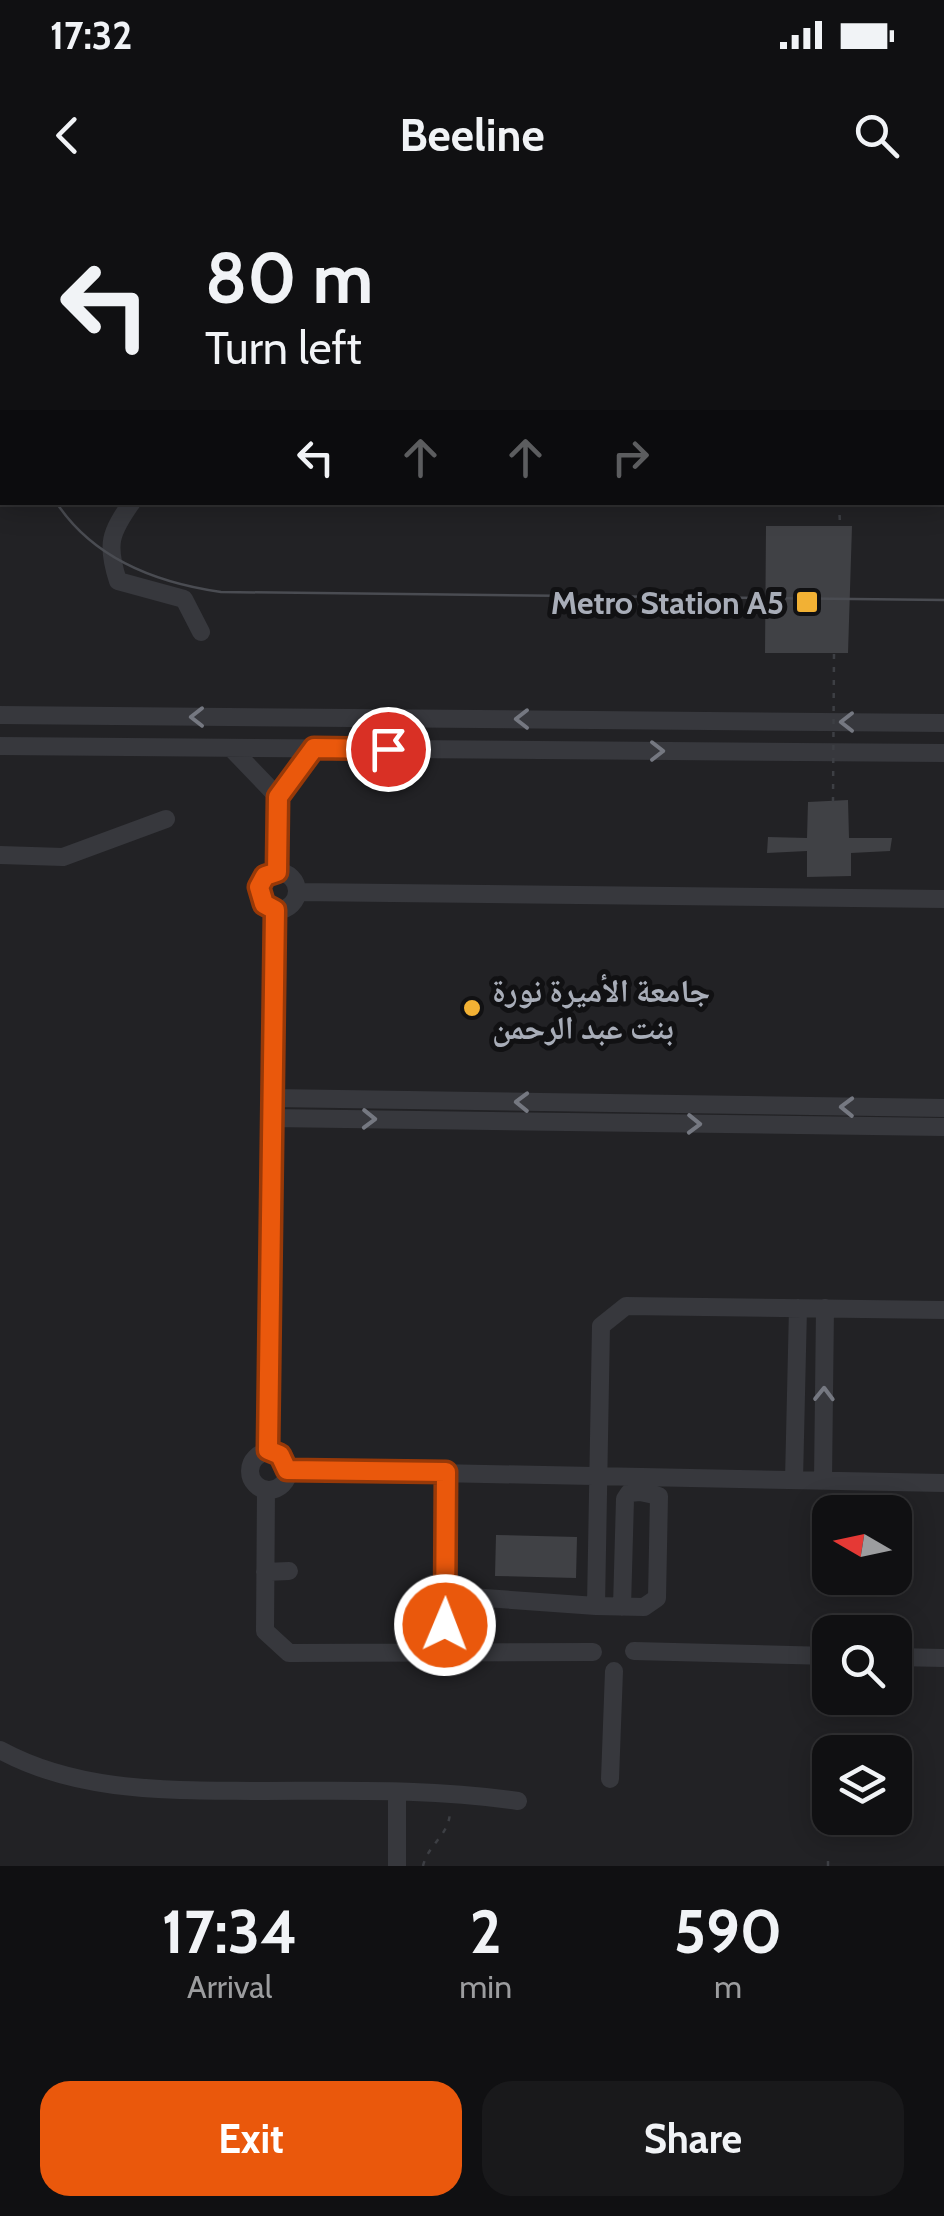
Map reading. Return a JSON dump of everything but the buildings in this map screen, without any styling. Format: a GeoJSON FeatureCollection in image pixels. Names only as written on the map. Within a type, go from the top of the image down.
{"type":"FeatureCollection","features":[{"type":"Feature","properties":{"kind":"street"},"geometry":{"type":"LineString","coordinates":[[130,505],[112,531],[110,558],[118,581],[184,599],[201,632]]}},
{"type":"Feature","properties":{"kind":"street"},"geometry":{"type":"LineString","coordinates":[[0,715],[944,723]]}},
{"type":"Feature","properties":{"kind":"street"},"geometry":{"type":"LineString","coordinates":[[0,746],[944,753]]}},
{"type":"Feature","properties":{"kind":"street"},"geometry":{"type":"LineString","coordinates":[[232,748],[278,797]]}},
{"type":"Feature","properties":{"kind":"street"},"geometry":{"type":"LineString","coordinates":[[277,872],[278,797],[314,748]]}},
{"type":"Feature","properties":{"kind":"street"},"geometry":{"type":"LineString","coordinates":[[0,855],[63,857],[166,818]]}},
{"type":"Feature","properties":{"kind":"street"},"geometry":{"type":"LineString","coordinates":[[277,872],[289,876],[296,892],[292,904],[275,910],[264,904],[259,887],[265,876],[277,872]]}},
{"type":"Feature","properties":{"kind":"street"},"geometry":{"type":"LineString","coordinates":[[296,892],[944,899]]}},
{"type":"Feature","properties":{"kind":"street"},"geometry":{"type":"LineString","coordinates":[[268,1450],[275,910]]}},
{"type":"Feature","properties":{"kind":"street"},"geometry":{"type":"LineString","coordinates":[[272,1098],[944,1108]]}},
{"type":"Feature","properties":{"kind":"street"},"geometry":{"type":"LineString","coordinates":[[272,1118],[944,1127]]}},
{"type":"Feature","properties":{"kind":"street"},"geometry":{"type":"LineString","coordinates":[[596,1606],[601,1326],[626,1306],[944,1310]]}},
{"type":"Feature","properties":{"kind":"street"},"geometry":{"type":"LineString","coordinates":[[794,1480],[798,1308]]}},
{"type":"Feature","properties":{"kind":"street"},"geometry":{"type":"LineString","coordinates":[[823,1480],[825,1308]]}},
{"type":"Feature","properties":{"kind":"street"},"geometry":{"type":"LineString","coordinates":[[268,1450],[280,1455],[287,1470],[283,1484],[266,1490],[251,1479],[250,1467],[256,1456],[268,1450]]}},
{"type":"Feature","properties":{"kind":"street"},"geometry":{"type":"LineString","coordinates":[[287,1470],[598,1476],[640,1484],[794,1480],[944,1483]]}},
{"type":"Feature","properties":{"kind":"street"},"geometry":{"type":"LineString","coordinates":[[444,1655],[438,1594],[446,1472]]}},
{"type":"Feature","properties":{"kind":"street"},"geometry":{"type":"LineString","coordinates":[[622,1607],[625,1499],[640,1484]]}},
{"type":"Feature","properties":{"kind":"street"},"geometry":{"type":"LineString","coordinates":[[438,1594],[596,1606],[651,1604],[659,1587],[659,1496],[640,1484]]}},
{"type":"Feature","properties":{"kind":"street"},"geometry":{"type":"LineString","coordinates":[[266,1490],[265,1630],[289,1653],[593,1652]]}},
{"type":"Feature","properties":{"kind":"street"},"geometry":{"type":"LineString","coordinates":[[265,1572],[289,1571]]}},
{"type":"Feature","properties":{"kind":"street"},"geometry":{"type":"LineString","coordinates":[[634,1651],[812,1656]]}},
{"type":"Feature","properties":{"kind":"street"},"geometry":{"type":"LineString","coordinates":[[912,1657],[944,1658]]}},
{"type":"Feature","properties":{"kind":"street"},"geometry":{"type":"LineString","coordinates":[[610,1778],[614,1672]]}},
{"type":"Feature","properties":{"kind":"street"},"geometry":{"type":"LineString","coordinates":[[0,1750],[83,1781],[143,1790],[451,1792],[518,1801]]}},
{"type":"Feature","properties":{"kind":"street"},"geometry":{"type":"LineString","coordinates":[[396,1792],[397,1866]]}},
{"type":"Feature","properties":{"kind":"path"},"geometry":{"type":"LineString","coordinates":[[839,505],[840,525]]}},
{"type":"Feature","properties":{"kind":"path"},"geometry":{"type":"LineString","coordinates":[[833,802],[834,654]]}},
{"type":"Feature","properties":{"kind":"path"},"geometry":{"type":"LineString","coordinates":[[423,1866],[427,1852],[449,1824],[451,1792]]}},
{"type":"Feature","properties":{"kind":"path"},"geometry":{"type":"LineString","coordinates":[[828,1859],[828,1866]]}},
{"type":"Feature","properties":{"kind":"shaded area","name":"جامعة الأميرة نورة بنت عبد الرحمن"},"geometry":{"type":"Polygon","coordinates":[[[0,505],[944,505],[944,1866],[0,1866],[0,505]]]}},
{"type":"Feature","properties":{"kind":"tram line"},"geometry":{"type":"LineString","coordinates":[[58,505],[89,539],[129,565],[174,582],[221,592],[944,600]]}},
{"type":"Feature","properties":{"kind":"place","name":"Metro Station A5"},"geometry":{"type":"Point","coordinates":[807,602]}},
{"type":"Feature","properties":{"kind":"place","name":"جامعة الأميرة نورة بنت عبد الرحمن"},"geometry":{"type":"Point","coordinates":[472,1008]}},
{"type":"Feature","properties":{"kind":"route"},"geometry":{"type":"LineString","coordinates":[[388,749],[314,748],[278,797],[277,872],[265,876],[259,887],[260,900],[275,910],[268,1450],[280,1455],[287,1470],[446,1472],[445,1625]]}}]}
